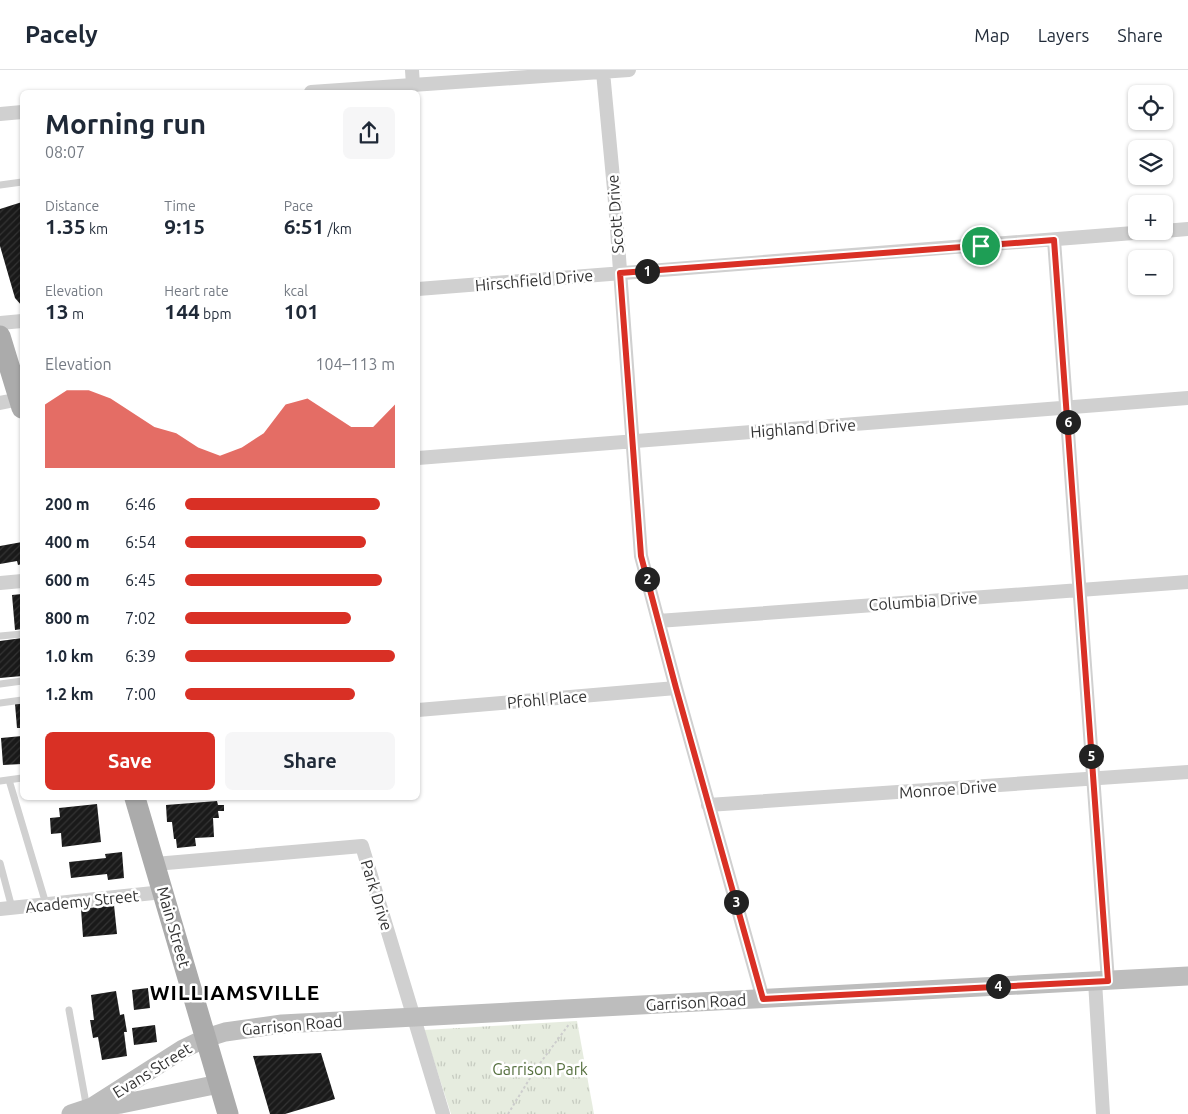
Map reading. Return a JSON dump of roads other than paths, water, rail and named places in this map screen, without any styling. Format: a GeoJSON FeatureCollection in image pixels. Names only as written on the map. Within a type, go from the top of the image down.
{"type":"FeatureCollection","features":[{"type":"Feature","properties":{"kind":"main road"},"geometry":{"type":"LineString","coordinates":[[0,336],[16,402]]}},
{"type":"Feature","properties":{"kind":"main road","name":"Main Street"},"geometry":{"type":"LineString","coordinates":[[136,800],[228,1114]]}},
{"type":"Feature","properties":{"kind":"street"},"geometry":{"type":"LineString","coordinates":[[412,70],[413,86]]}},
{"type":"Feature","properties":{"kind":"street"},"geometry":{"type":"LineString","coordinates":[[344,90],[629,70]]}},
{"type":"Feature","properties":{"kind":"street","name":"Scott Drive"},"geometry":{"type":"LineString","coordinates":[[603,72],[641,556],[708,805],[763,999]]}},
{"type":"Feature","properties":{"kind":"street"},"geometry":{"type":"LineString","coordinates":[[0,114],[20,112]]}},
{"type":"Feature","properties":{"kind":"street"},"geometry":{"type":"LineString","coordinates":[[1173,230],[1188,229]]}},
{"type":"Feature","properties":{"kind":"street","name":"Hirschfield Drive"},"geometry":{"type":"LineString","coordinates":[[420,290],[1128,234]]}},
{"type":"Feature","properties":{"kind":"street"},"geometry":{"type":"LineString","coordinates":[[1054,240],[1093,779],[1102,981],[1103,1114]]}},
{"type":"Feature","properties":{"kind":"street"},"geometry":{"type":"LineString","coordinates":[[0,323],[20,321]]}},
{"type":"Feature","properties":{"kind":"street","name":"Highland Drive"},"geometry":{"type":"LineString","coordinates":[[420,458],[1188,398]]}},
{"type":"Feature","properties":{"kind":"street"},"geometry":{"type":"LineString","coordinates":[[0,583],[20,581]]}},
{"type":"Feature","properties":{"kind":"street","name":"Columbia Drive"},"geometry":{"type":"LineString","coordinates":[[658,620],[1188,582]]}},
{"type":"Feature","properties":{"kind":"street","name":"Pfohl Place"},"geometry":{"type":"LineString","coordinates":[[420,710],[676,688]]}},
{"type":"Feature","properties":{"kind":"street","name":"Monroe Drive"},"geometry":{"type":"LineString","coordinates":[[708,805],[1188,772]]}},
{"type":"Feature","properties":{"kind":"street","name":"Park Drive"},"geometry":{"type":"LineString","coordinates":[[155,864],[362,846],[443,1114]]}},
{"type":"Feature","properties":{"kind":"street","name":"Academy Street"},"geometry":{"type":"LineString","coordinates":[[6,909],[163,892]]}},
{"type":"Feature","properties":{"kind":"street","name":"Garrison Road"},"geometry":{"type":"LineString","coordinates":[[206,1038],[225,1032],[282,1024],[1188,976]]}},
{"type":"Feature","properties":{"kind":"street","name":"Evans Street"},"geometry":{"type":"LineString","coordinates":[[83,1110],[183,1049],[206,1038]]}},
{"type":"Feature","properties":{"kind":"street"},"geometry":{"type":"LineString","coordinates":[[83,1110],[219,1084]]}},
{"type":"Feature","properties":{"kind":"lane"},"geometry":{"type":"LineString","coordinates":[[0,184],[20,182]]}},
{"type":"Feature","properties":{"kind":"lane"},"geometry":{"type":"LineString","coordinates":[[0,636],[20,634]]}},
{"type":"Feature","properties":{"kind":"lane"},"geometry":{"type":"LineString","coordinates":[[0,684],[20,681]]}},
{"type":"Feature","properties":{"kind":"lane"},"geometry":{"type":"LineString","coordinates":[[0,703],[20,700]]}},
{"type":"Feature","properties":{"kind":"lane"},"geometry":{"type":"LineString","coordinates":[[0,781],[20,778]]}},
{"type":"Feature","properties":{"kind":"lane"},"geometry":{"type":"LineString","coordinates":[[9,780],[46,904]]}},
{"type":"Feature","properties":{"kind":"lane"},"geometry":{"type":"LineString","coordinates":[[0,863],[6,909]]}},
{"type":"Feature","properties":{"kind":"lane"},"geometry":{"type":"LineString","coordinates":[[69,1010],[83,1110]]}},
{"type":"Feature","properties":{"kind":"district","name":"WILLIAMSVILLE"},"geometry":{"type":"Point","coordinates":[235,992]}},
{"type":"Feature","properties":{"kind":"park label","name":"Garrison Park"},"geometry":{"type":"Point","coordinates":[540,1069]}}]}
